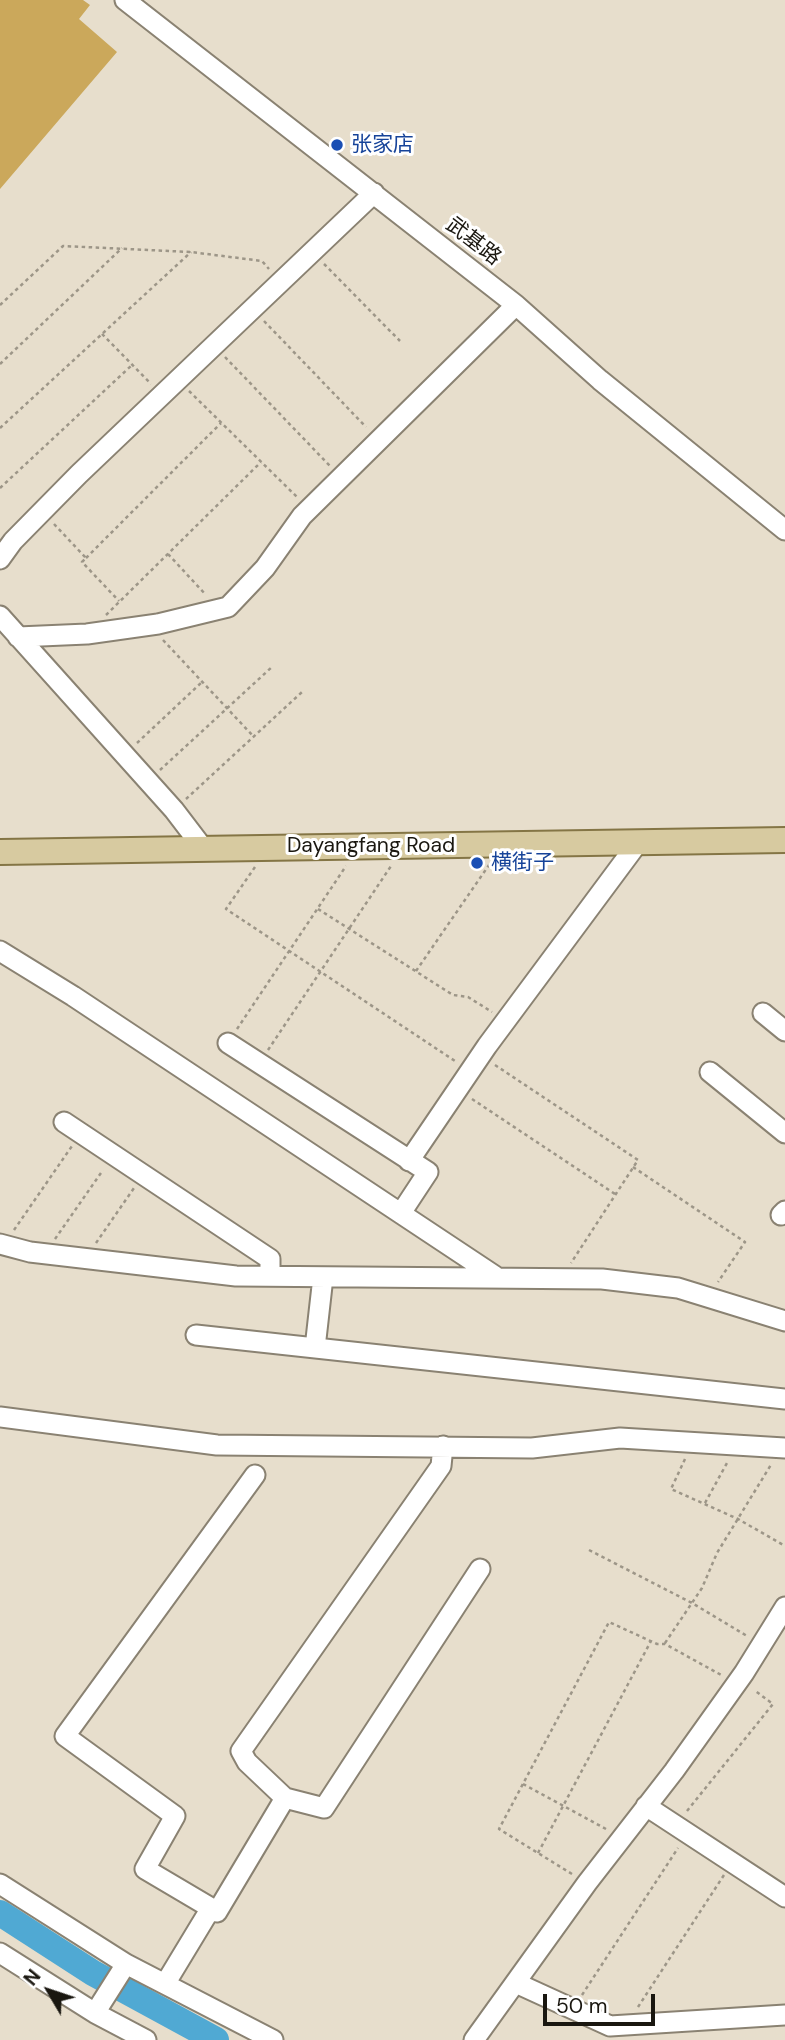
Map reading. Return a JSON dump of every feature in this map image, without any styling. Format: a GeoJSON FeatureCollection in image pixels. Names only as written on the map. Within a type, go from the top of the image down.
{"type":"FeatureCollection","features":[{"type":"Feature","properties":{"kind":"main road","name":"Dayangfang Road"},"geometry":{"type":"LineString","coordinates":[[0,852],[785,840]]}},
{"type":"Feature","properties":{"kind":"street","name":"武基路"},"geometry":{"type":"LineString","coordinates":[[125,0],[516,305],[600,380],[785,530]]}},
{"type":"Feature","properties":{"kind":"street"},"geometry":{"type":"LineString","coordinates":[[0,559],[41,512],[161,394],[374,193]]}},
{"type":"Feature","properties":{"kind":"street"},"geometry":{"type":"LineString","coordinates":[[18,637],[87,634],[149,625],[229,607],[265,568],[309,509],[516,305]]}},
{"type":"Feature","properties":{"kind":"street"},"geometry":{"type":"LineString","coordinates":[[0,616],[174,810],[203,848]]}},
{"type":"Feature","properties":{"kind":"street"},"geometry":{"type":"LineString","coordinates":[[409,1161],[475,1063],[637,844]]}},
{"type":"Feature","properties":{"kind":"street"},"geometry":{"type":"LineString","coordinates":[[0,951],[495,1276]]}},
{"type":"Feature","properties":{"kind":"street"},"geometry":{"type":"LineString","coordinates":[[763,1013],[785,1031]]}},
{"type":"Feature","properties":{"kind":"street"},"geometry":{"type":"LineString","coordinates":[[228,1043],[428,1172],[401,1213]]}},
{"type":"Feature","properties":{"kind":"street"},"geometry":{"type":"LineString","coordinates":[[710,1072],[785,1133]]}},
{"type":"Feature","properties":{"kind":"street"},"geometry":{"type":"LineString","coordinates":[[64,1122],[270,1259],[271,1276]]}},
{"type":"Feature","properties":{"kind":"street"},"geometry":{"type":"LineString","coordinates":[[2,1245],[46,1254],[236,1276],[495,1276],[562,1278],[678,1288],[785,1321]]}},
{"type":"Feature","properties":{"kind":"street"},"geometry":{"type":"LineString","coordinates":[[315,1348],[323,1277]]}},
{"type":"Feature","properties":{"kind":"street"},"geometry":{"type":"LineString","coordinates":[[196,1335],[785,1398]]}},
{"type":"Feature","properties":{"kind":"street"},"geometry":{"type":"LineString","coordinates":[[0,1417],[217,1445],[532,1448],[620,1438],[783,1448]]}},
{"type":"Feature","properties":{"kind":"street"},"geometry":{"type":"LineString","coordinates":[[443,1447],[442,1466],[241,1751],[247,1762],[285,1798],[324,1808],[480,1569]]}},
{"type":"Feature","properties":{"kind":"street"},"geometry":{"type":"LineString","coordinates":[[255,1475],[65,1736],[175,1816],[145,1869],[217,1912],[285,1798]]}},
{"type":"Feature","properties":{"kind":"street"},"geometry":{"type":"LineString","coordinates":[[474,2040],[738,1681],[785,1608]]}},
{"type":"Feature","properties":{"kind":"street"},"geometry":{"type":"LineString","coordinates":[[646,1806],[785,1897]]}},
{"type":"Feature","properties":{"kind":"street"},"geometry":{"type":"LineString","coordinates":[[0,1884],[125,1964],[273,2040]]}},
{"type":"Feature","properties":{"kind":"street"},"geometry":{"type":"LineString","coordinates":[[165,1984],[211,1908]]}},
{"type":"Feature","properties":{"kind":"street"},"geometry":{"type":"LineString","coordinates":[[0,1953],[95,2013],[146,2040]]}},
{"type":"Feature","properties":{"kind":"street"},"geometry":{"type":"LineString","coordinates":[[95,2013],[125,1964]]}},
{"type":"Feature","properties":{"kind":"street"},"geometry":{"type":"LineString","coordinates":[[516,1983],[610,2026],[785,2015]]}},
{"type":"Feature","properties":{"kind":"path"},"geometry":{"type":"LineString","coordinates":[[0,306],[63,246],[191,253],[262,261],[282,281]]}},
{"type":"Feature","properties":{"kind":"path"},"geometry":{"type":"LineString","coordinates":[[0,364],[122,248]]}},
{"type":"Feature","properties":{"kind":"path"},"geometry":{"type":"LineString","coordinates":[[312,252],[400,341]]}},
{"type":"Feature","properties":{"kind":"path"},"geometry":{"type":"LineString","coordinates":[[0,428],[191,253]]}},
{"type":"Feature","properties":{"kind":"path"},"geometry":{"type":"LineString","coordinates":[[252,308],[379,440]]}},
{"type":"Feature","properties":{"kind":"path"},"geometry":{"type":"LineString","coordinates":[[102,334],[161,394]]}},
{"type":"Feature","properties":{"kind":"path"},"geometry":{"type":"LineString","coordinates":[[213,345],[341,478]]}},
{"type":"Feature","properties":{"kind":"path"},"geometry":{"type":"LineString","coordinates":[[0,488],[132,365]]}},
{"type":"Feature","properties":{"kind":"path"},"geometry":{"type":"LineString","coordinates":[[177,379],[309,509]]}},
{"type":"Feature","properties":{"kind":"path"},"geometry":{"type":"LineString","coordinates":[[120,601],[82,562],[221,423]]}},
{"type":"Feature","properties":{"kind":"path"},"geometry":{"type":"LineString","coordinates":[[87,634],[261,462]]}},
{"type":"Feature","properties":{"kind":"path"},"geometry":{"type":"LineString","coordinates":[[41,512],[86,558]]}},
{"type":"Feature","properties":{"kind":"path"},"geometry":{"type":"LineString","coordinates":[[168,554],[220,609]]}},
{"type":"Feature","properties":{"kind":"path"},"geometry":{"type":"LineString","coordinates":[[149,625],[254,737]]}},
{"type":"Feature","properties":{"kind":"path"},"geometry":{"type":"LineString","coordinates":[[148,781],[274,666]]}},
{"type":"Feature","properties":{"kind":"path"},"geometry":{"type":"LineString","coordinates":[[124,755],[202,682]]}},
{"type":"Feature","properties":{"kind":"path"},"geometry":{"type":"LineString","coordinates":[[174,810],[302,692]]}},
{"type":"Feature","properties":{"kind":"path"},"geometry":{"type":"LineString","coordinates":[[228,1043],[360,845]]}},
{"type":"Feature","properties":{"kind":"path"},"geometry":{"type":"LineString","coordinates":[[416,971],[503,845]]}},
{"type":"Feature","properties":{"kind":"path"},"geometry":{"type":"LineString","coordinates":[[260,1063],[404,846]]}},
{"type":"Feature","properties":{"kind":"path"},"geometry":{"type":"LineString","coordinates":[[268,847],[226,909],[320,971],[638,1160],[562,1278]]}},
{"type":"Feature","properties":{"kind":"path"},"geometry":{"type":"LineString","coordinates":[[317,909],[453,995],[468,997],[506,1021]]}},
{"type":"Feature","properties":{"kind":"path"},"geometry":{"type":"LineString","coordinates":[[457,1089],[615,1195]]}},
{"type":"Feature","properties":{"kind":"path"},"geometry":{"type":"LineString","coordinates":[[2,1245],[73,1143]]}},
{"type":"Feature","properties":{"kind":"path"},"geometry":{"type":"LineString","coordinates":[[46,1254],[105,1167]]}},
{"type":"Feature","properties":{"kind":"path"},"geometry":{"type":"LineString","coordinates":[[633,1167],[744,1242],[707,1297]]}},
{"type":"Feature","properties":{"kind":"path"},"geometry":{"type":"LineString","coordinates":[[86,1258],[136,1185]]}},
{"type":"Feature","properties":{"kind":"path"},"geometry":{"type":"LineString","coordinates":[[692,1443],[671,1489],[738,1519],[785,1546]]}},
{"type":"Feature","properties":{"kind":"path"},"geometry":{"type":"LineString","coordinates":[[705,1503],[736,1447]]}},
{"type":"Feature","properties":{"kind":"path"},"geometry":{"type":"LineString","coordinates":[[665,1644],[783,1448]]}},
{"type":"Feature","properties":{"kind":"path"},"geometry":{"type":"LineString","coordinates":[[589,1550],[692,1603],[762,1645]]}},
{"type":"Feature","properties":{"kind":"path"},"geometry":{"type":"LineString","coordinates":[[573,2009],[681,1830],[773,1704],[738,1681],[665,1644],[651,1641],[609,1622],[499,1829],[587,1883]]}},
{"type":"Feature","properties":{"kind":"path"},"geometry":{"type":"LineString","coordinates":[[538,1853],[651,1641]]}},
{"type":"Feature","properties":{"kind":"path"},"geometry":{"type":"LineString","coordinates":[[523,1784],[622,1838]]}},
{"type":"Feature","properties":{"kind":"path"},"geometry":{"type":"LineString","coordinates":[[626,2026],[732,1863]]}},
{"type":"Feature","properties":{"kind":"shaded area"},"geometry":{"type":"Polygon","coordinates":[[[0,0],[83,0],[90,5],[79,19],[117,52],[0,189],[0,0]]]}},
{"type":"Feature","properties":{"kind":"waterway"},"geometry":{"type":"LineString","coordinates":[[0,1913],[93,1973],[216,2040]]}},
{"type":"Feature","properties":{"kind":"place","name":"张家店"},"geometry":{"type":"Point","coordinates":[337,145]}},
{"type":"Feature","properties":{"kind":"place","name":"横街子"},"geometry":{"type":"Point","coordinates":[477,863]}}]}
